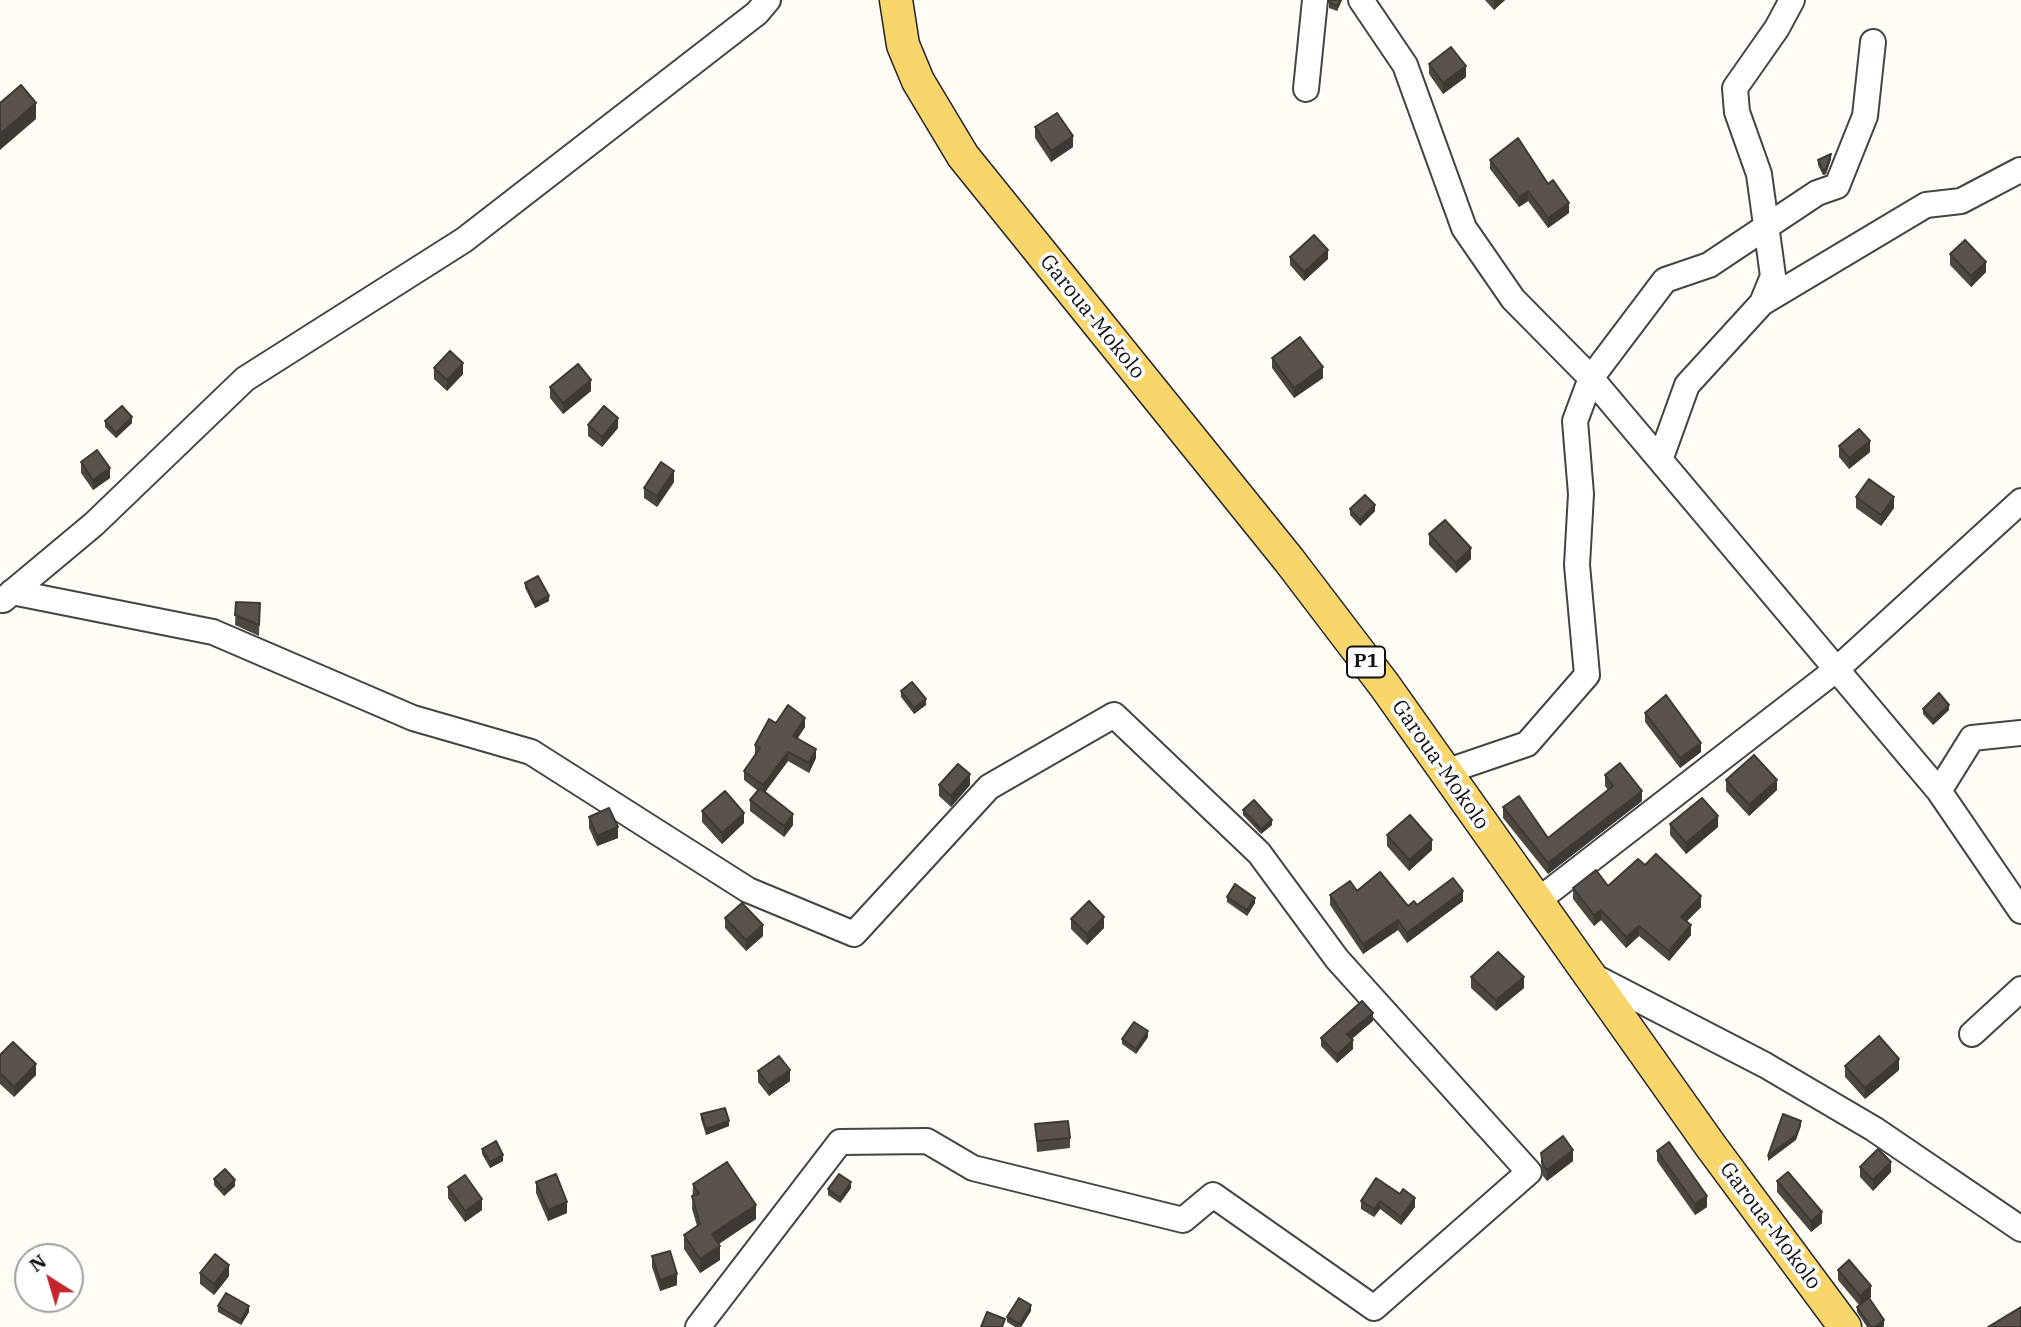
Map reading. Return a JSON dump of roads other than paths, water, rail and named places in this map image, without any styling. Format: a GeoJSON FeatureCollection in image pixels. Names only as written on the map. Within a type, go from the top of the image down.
{"type":"FeatureCollection","features":[{"type":"Feature","properties":{"kind":"main road","name":"Garoua-Mokolo"},"geometry":{"type":"LineString","coordinates":[[896,0],[903,45],[918,81],[963,156],[1289,560],[1845,1327]]}},
{"type":"Feature","properties":{"kind":"street"},"geometry":{"type":"LineString","coordinates":[[6,597],[94,524],[245,379],[464,240],[757,13],[768,0]]}},
{"type":"Feature","properties":{"kind":"street"},"geometry":{"type":"LineString","coordinates":[[1306,89],[1315,0]]}},
{"type":"Feature","properties":{"kind":"street"},"geometry":{"type":"LineString","coordinates":[[1361,0],[1405,65],[1464,228],[1513,299],[1591,379],[1939,791],[2021,911]]}},
{"type":"Feature","properties":{"kind":"street"},"geometry":{"type":"LineString","coordinates":[[1762,303],[1773,276],[1759,174],[1737,112],[1735,88],[1777,29],[1792,0]]}},
{"type":"Feature","properties":{"kind":"street"},"geometry":{"type":"LineString","coordinates":[[1445,772],[1527,744],[1587,675],[1577,565],[1581,494],[1575,421],[1591,379],[1665,280],[1709,265],[1817,193],[1838,187],[1865,116],[1873,42]]}},
{"type":"Feature","properties":{"kind":"street"},"geometry":{"type":"LineString","coordinates":[[1660,460],[1687,385],[1762,303],[1926,205],[1961,201],[2020,170]]}},
{"type":"Feature","properties":{"kind":"street"},"geometry":{"type":"LineString","coordinates":[[1536,902],[1837,669],[2017,508]]}},
{"type":"Feature","properties":{"kind":"street"},"geometry":{"type":"LineString","coordinates":[[6,597],[213,632],[412,718],[531,752],[748,890],[854,934],[989,787],[1114,715],[1259,853],[1337,959],[1529,1172],[1374,1308],[1213,1195],[1183,1220],[973,1168],[927,1141],[840,1142],[698,1327]]}},
{"type":"Feature","properties":{"kind":"street"},"geometry":{"type":"LineString","coordinates":[[1939,791],[1972,738],[2021,733]]}},
{"type":"Feature","properties":{"kind":"street"},"geometry":{"type":"LineString","coordinates":[[1587,973],[1765,1065],[1874,1129],[2021,1229]]}},
{"type":"Feature","properties":{"kind":"street"},"geometry":{"type":"LineString","coordinates":[[1972,1034],[2021,989]]}}]}
